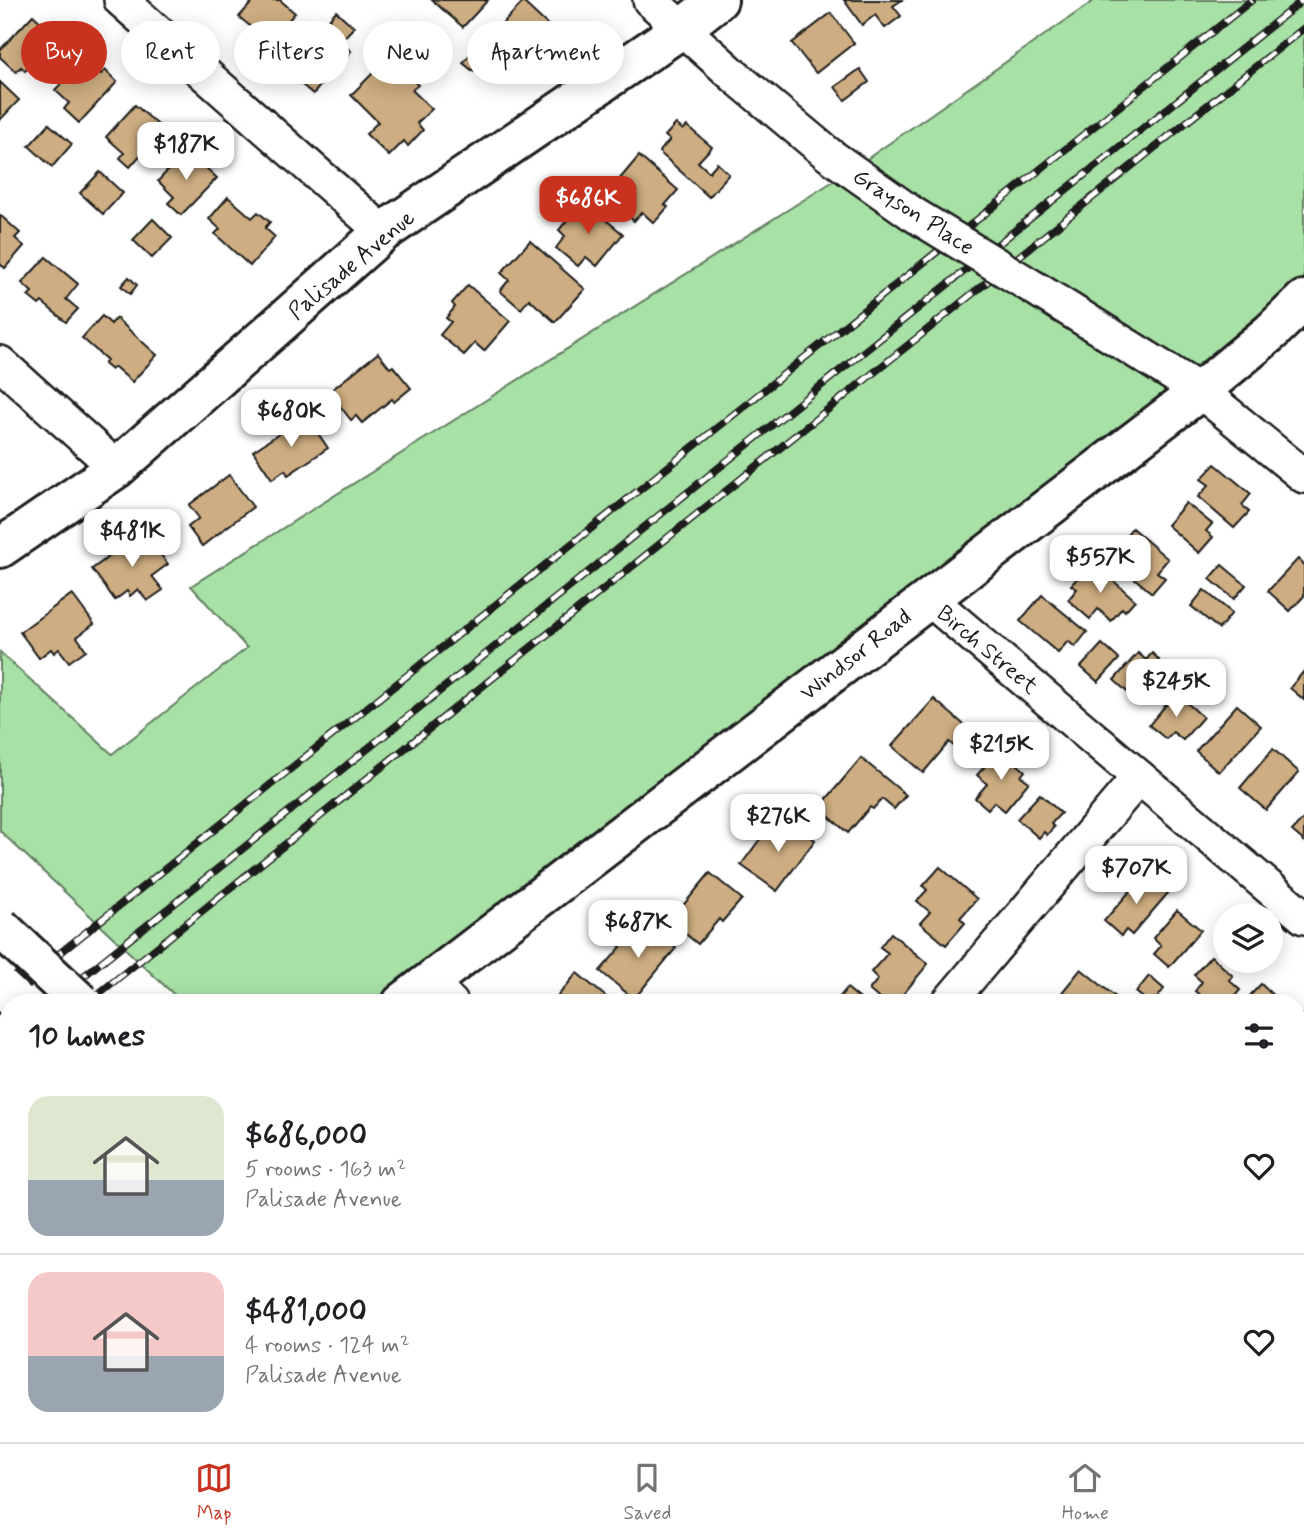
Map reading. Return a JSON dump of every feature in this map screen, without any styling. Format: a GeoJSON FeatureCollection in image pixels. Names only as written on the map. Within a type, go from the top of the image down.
{"type":"FeatureCollection","features":[{"type":"Feature","properties":{"kind":"main road","name":"Palisade Avenue"},"geometry":{"type":"LineString","coordinates":[[0,548],[117,468],[383,232],[681,29],[718,0]]}},
{"type":"Feature","properties":{"kind":"main road","name":"Windsor Road"},"geometry":{"type":"LineString","coordinates":[[430,994],[928,598],[1200,391],[1271,332],[1304,300]]}},
{"type":"Feature","properties":{"kind":"main road"},"geometry":{"type":"LineString","coordinates":[[0,927],[71,994]]}},
{"type":"Feature","properties":{"kind":"street"},"geometry":{"type":"LineString","coordinates":[[121,0],[383,232]]}},
{"type":"Feature","properties":{"kind":"street","name":"Grayson Place"},"geometry":{"type":"LineString","coordinates":[[650,0],[828,154],[913,214],[1200,391],[1304,476]]}},
{"type":"Feature","properties":{"kind":"street"},"geometry":{"type":"LineString","coordinates":[[0,363],[117,468]]}},
{"type":"Feature","properties":{"kind":"street","name":"Birch Street"},"geometry":{"type":"LineString","coordinates":[[928,598],[1304,918]]}},
{"type":"Feature","properties":{"kind":"street"},"geometry":{"type":"LineString","coordinates":[[956,994],[1139,778]]}},
{"type":"Feature","properties":{"kind":"green space"},"geometry":{"type":"Polygon","coordinates":[[[1095,0],[1304,0],[1304,300],[428,983],[441,994],[173,994],[0,831],[0,652],[112,754],[247,648],[191,586],[851,170],[1095,0]]]}},
{"type":"Feature","properties":{"kind":"building"},"geometry":{"type":"Polygon","coordinates":[[[254,0],[280,0],[295,13],[288,21],[244,21],[239,17],[254,0]]]}},
{"type":"Feature","properties":{"kind":"building"},"geometry":{"type":"Polygon","coordinates":[[[432,0],[488,0],[463,27],[432,0]]]}},
{"type":"Feature","properties":{"kind":"building"},"geometry":{"type":"Polygon","coordinates":[[[844,0],[902,0],[893,6],[901,16],[885,28],[875,15],[862,25],[844,0]]]}},
{"type":"Feature","properties":{"kind":"building"},"geometry":{"type":"Polygon","coordinates":[[[523,2],[544,21],[505,21],[523,2]]]}},
{"type":"Feature","properties":{"kind":"building"},"geometry":{"type":"Polygon","coordinates":[[[336,11],[347,21],[327,21],[336,11]]]}},
{"type":"Feature","properties":{"kind":"building"},"geometry":{"type":"Polygon","coordinates":[[[831,13],[854,43],[816,73],[792,43],[831,13]]]}},
{"type":"Feature","properties":{"kind":"building"},"geometry":{"type":"Polygon","coordinates":[[[33,15],[40,21],[27,21],[33,15]]]}},
{"type":"Feature","properties":{"kind":"building"},"geometry":{"type":"Polygon","coordinates":[[[21,28],[21,67],[16,72],[0,57],[0,50],[21,28]]]}},
{"type":"Feature","properties":{"kind":"building"},"geometry":{"type":"Polygon","coordinates":[[[860,69],[869,82],[845,100],[835,87],[860,69]]]}},
{"type":"Feature","properties":{"kind":"building"},"geometry":{"type":"Polygon","coordinates":[[[107,72],[117,82],[79,123],[64,109],[69,103],[55,90],[61,84],[107,84],[107,72]]]}},
{"type":"Feature","properties":{"kind":"building"},"geometry":{"type":"Polygon","coordinates":[[[0,82],[19,100],[0,120],[0,82]]]}},
{"type":"Feature","properties":{"kind":"building"},"geometry":{"type":"Polygon","coordinates":[[[363,83],[417,84],[412,90],[432,109],[417,123],[423,130],[408,146],[404,141],[389,156],[366,134],[378,122],[351,95],[363,83]]]}},
{"type":"Feature","properties":{"kind":"building"},"geometry":{"type":"Polygon","coordinates":[[[301,84],[322,84],[313,94],[301,84]]]}},
{"type":"Feature","properties":{"kind":"building"},"geometry":{"type":"Polygon","coordinates":[[[135,105],[163,129],[130,167],[120,158],[124,153],[106,137],[135,105]]]}},
{"type":"Feature","properties":{"kind":"building"},"geometry":{"type":"Polygon","coordinates":[[[49,124],[72,144],[52,167],[29,146],[49,124]]]}},
{"type":"Feature","properties":{"kind":"building"},"geometry":{"type":"Polygon","coordinates":[[[676,124],[683,130],[687,126],[712,147],[698,162],[709,172],[717,163],[729,174],[709,197],[659,152],[670,140],[665,136],[676,124]]]}},
{"type":"Feature","properties":{"kind":"building"},"geometry":{"type":"Polygon","coordinates":[[[187,150],[217,178],[181,215],[168,203],[174,197],[158,181],[187,150]]]}},
{"type":"Feature","properties":{"kind":"building"},"geometry":{"type":"Polygon","coordinates":[[[639,156],[678,190],[654,223],[642,212],[634,221],[610,200],[617,191],[613,187],[639,156]]]}},
{"type":"Feature","properties":{"kind":"building"},"geometry":{"type":"Polygon","coordinates":[[[100,172],[123,193],[103,214],[80,193],[100,172]]]}},
{"type":"Feature","properties":{"kind":"building"},"geometry":{"type":"Polygon","coordinates":[[[228,197],[252,218],[258,212],[270,222],[265,228],[275,237],[250,266],[215,234],[220,229],[209,219],[228,197]]]}},
{"type":"Feature","properties":{"kind":"building"},"geometry":{"type":"Polygon","coordinates":[[[583,201],[623,234],[597,266],[586,257],[578,266],[556,248],[565,236],[559,230],[583,201]]]}},
{"type":"Feature","properties":{"kind":"building"},"geometry":{"type":"Polygon","coordinates":[[[0,215],[20,233],[15,238],[24,246],[5,268],[0,264],[0,215]]]}},
{"type":"Feature","properties":{"kind":"building"},"geometry":{"type":"Polygon","coordinates":[[[153,219],[172,238],[152,258],[133,240],[153,219]]]}},
{"type":"Feature","properties":{"kind":"building"},"geometry":{"type":"Polygon","coordinates":[[[530,241],[585,289],[555,322],[529,299],[521,309],[500,291],[509,280],[501,273],[530,241]]]}},
{"type":"Feature","properties":{"kind":"building"},"geometry":{"type":"Polygon","coordinates":[[[46,257],[78,284],[66,299],[78,309],[66,322],[42,302],[39,305],[28,296],[32,292],[22,283],[46,257]]]}},
{"type":"Feature","properties":{"kind":"building"},"geometry":{"type":"Polygon","coordinates":[[[129,277],[137,285],[130,294],[121,286],[129,277]]]}},
{"type":"Feature","properties":{"kind":"building"},"geometry":{"type":"Polygon","coordinates":[[[468,285],[510,321],[484,351],[475,343],[464,355],[440,335],[451,322],[446,318],[455,307],[452,303],[468,285]]]}},
{"type":"Feature","properties":{"kind":"building"},"geometry":{"type":"Polygon","coordinates":[[[102,316],[111,324],[116,318],[157,355],[132,382],[115,367],[111,370],[104,364],[107,360],[82,338],[102,316]]]}},
{"type":"Feature","properties":{"kind":"building"},"geometry":{"type":"Polygon","coordinates":[[[378,353],[411,388],[362,423],[356,416],[351,420],[329,392],[378,353]]]}},
{"type":"Feature","properties":{"kind":"building"},"geometry":{"type":"Polygon","coordinates":[[[306,416],[328,448],[288,475],[285,470],[272,479],[253,451],[306,416]]]}},
{"type":"Feature","properties":{"kind":"building"},"geometry":{"type":"Polygon","coordinates":[[[1215,464],[1251,494],[1242,505],[1249,512],[1234,528],[1198,497],[1209,485],[1201,479],[1215,464]]]}},
{"type":"Feature","properties":{"kind":"building"},"geometry":{"type":"Polygon","coordinates":[[[229,475],[253,507],[202,546],[188,527],[199,518],[189,505],[229,475]]]}},
{"type":"Feature","properties":{"kind":"building"},"geometry":{"type":"Polygon","coordinates":[[[1186,503],[1212,524],[1206,531],[1213,537],[1199,553],[1167,525],[1186,503]]]}},
{"type":"Feature","properties":{"kind":"building"},"geometry":{"type":"Polygon","coordinates":[[[1132,528],[1168,559],[1157,572],[1165,578],[1152,593],[1115,562],[1126,550],[1119,544],[1132,528]]]}},
{"type":"Feature","properties":{"kind":"building"},"geometry":{"type":"Polygon","coordinates":[[[143,532],[168,564],[152,576],[163,590],[147,601],[138,589],[130,596],[127,591],[115,600],[92,569],[143,532]]]}},
{"type":"Feature","properties":{"kind":"building"},"geometry":{"type":"Polygon","coordinates":[[[1298,559],[1304,565],[1304,596],[1290,611],[1268,591],[1298,559]]]}},
{"type":"Feature","properties":{"kind":"building"},"geometry":{"type":"Polygon","coordinates":[[[1222,565],[1246,585],[1234,599],[1210,579],[1222,565]]]}},
{"type":"Feature","properties":{"kind":"building"},"geometry":{"type":"Polygon","coordinates":[[[1098,567],[1135,600],[1125,611],[1122,608],[1111,621],[1098,609],[1090,619],[1068,600],[1077,589],[1071,585],[1082,573],[1088,578],[1098,567]]]}},
{"type":"Feature","properties":{"kind":"building"},"geometry":{"type":"Polygon","coordinates":[[[1204,590],[1232,613],[1219,629],[1191,606],[1204,590]]]}},
{"type":"Feature","properties":{"kind":"building"},"geometry":{"type":"Polygon","coordinates":[[[72,594],[94,624],[77,637],[86,650],[69,662],[59,649],[54,653],[51,649],[39,658],[20,632],[72,594]]]}},
{"type":"Feature","properties":{"kind":"building"},"geometry":{"type":"Polygon","coordinates":[[[1042,595],[1087,632],[1075,647],[1068,641],[1058,653],[1020,621],[1042,595]]]}},
{"type":"Feature","properties":{"kind":"building"},"geometry":{"type":"Polygon","coordinates":[[[1102,644],[1119,659],[1098,682],[1081,667],[1102,644]]]}},
{"type":"Feature","properties":{"kind":"building"},"geometry":{"type":"Polygon","coordinates":[[[1138,653],[1146,660],[1152,653],[1159,660],[1154,666],[1161,672],[1136,700],[1114,680],[1138,653]]]}},
{"type":"Feature","properties":{"kind":"building"},"geometry":{"type":"Polygon","coordinates":[[[1304,671],[1304,700],[1290,688],[1304,671]]]}},
{"type":"Feature","properties":{"kind":"building"},"geometry":{"type":"Polygon","coordinates":[[[1176,693],[1203,717],[1183,740],[1173,732],[1166,739],[1149,725],[1176,693]]]}},
{"type":"Feature","properties":{"kind":"building"},"geometry":{"type":"Polygon","coordinates":[[[934,699],[976,735],[961,752],[949,742],[923,773],[892,746],[934,699]]]}},
{"type":"Feature","properties":{"kind":"building"},"geometry":{"type":"Polygon","coordinates":[[[1237,705],[1261,726],[1219,772],[1196,751],[1237,705]]]}},
{"type":"Feature","properties":{"kind":"building"},"geometry":{"type":"Polygon","coordinates":[[[1000,749],[1025,771],[1021,776],[1029,782],[1005,811],[994,802],[988,809],[975,798],[987,784],[977,775],[1000,749]]]}},
{"type":"Feature","properties":{"kind":"building"},"geometry":{"type":"Polygon","coordinates":[[[1273,749],[1299,772],[1266,810],[1240,788],[1273,749]]]}},
{"type":"Feature","properties":{"kind":"building"},"geometry":{"type":"Polygon","coordinates":[[[861,758],[906,795],[894,809],[882,799],[873,809],[870,807],[848,833],[819,808],[861,758]]]}},
{"type":"Feature","properties":{"kind":"building"},"geometry":{"type":"Polygon","coordinates":[[[1040,794],[1061,813],[1051,824],[1054,827],[1047,835],[1044,832],[1039,838],[1017,819],[1040,794]]]}},
{"type":"Feature","properties":{"kind":"building"},"geometry":{"type":"Polygon","coordinates":[[[1304,818],[1304,841],[1292,831],[1304,818]]]}},
{"type":"Feature","properties":{"kind":"building"},"geometry":{"type":"Polygon","coordinates":[[[787,819],[815,840],[777,891],[741,865],[768,828],[776,833],[787,819]]]}},
{"type":"Feature","properties":{"kind":"building"},"geometry":{"type":"Polygon","coordinates":[[[940,867],[977,899],[960,918],[965,923],[946,945],[920,923],[930,912],[917,901],[927,890],[923,886],[940,867]]]}},
{"type":"Feature","properties":{"kind":"building"},"geometry":{"type":"Polygon","coordinates":[[[710,873],[742,899],[722,922],[719,919],[698,944],[670,921],[710,873]]]}},
{"type":"Feature","properties":{"kind":"building"},"geometry":{"type":"Polygon","coordinates":[[[1145,874],[1168,893],[1132,935],[1126,930],[1121,936],[1104,921],[1145,874]]]}},
{"type":"Feature","properties":{"kind":"building"},"geometry":{"type":"Polygon","coordinates":[[[1177,910],[1201,930],[1169,967],[1154,954],[1161,946],[1153,938],[1177,910]]]}},
{"type":"Feature","properties":{"kind":"building"},"geometry":{"type":"Polygon","coordinates":[[[644,921],[676,948],[638,994],[628,994],[600,971],[621,947],[616,943],[625,933],[631,938],[644,921]]]}},
{"type":"Feature","properties":{"kind":"building"},"geometry":{"type":"Polygon","coordinates":[[[891,933],[928,964],[903,994],[874,994],[869,990],[878,979],[871,972],[888,953],[880,947],[891,933]]]}},
{"type":"Feature","properties":{"kind":"building"},"geometry":{"type":"Polygon","coordinates":[[[1211,956],[1213,973],[1230,973],[1233,976],[1229,980],[1240,990],[1237,994],[1198,994],[1195,991],[1202,982],[1194,975],[1211,956]]]}},
{"type":"Feature","properties":{"kind":"building"},"geometry":{"type":"Polygon","coordinates":[[[1081,969],[1112,994],[1061,994],[1081,969]]]}},
{"type":"Feature","properties":{"kind":"building"},"geometry":{"type":"Polygon","coordinates":[[[577,973],[602,994],[560,994],[577,973]]]}},
{"type":"Feature","properties":{"kind":"building"},"geometry":{"type":"Polygon","coordinates":[[[1149,976],[1164,989],[1160,994],[1136,992],[1149,976]]]}},
{"type":"Feature","properties":{"kind":"building"},"geometry":{"type":"Polygon","coordinates":[[[1261,984],[1272,994],[1252,994],[1261,984]]]}},
{"type":"Feature","properties":{"kind":"building"},"geometry":{"type":"Polygon","coordinates":[[[847,988],[854,994],[842,994],[847,988]]]}},
{"type":"Feature","properties":{"kind":"railway"},"geometry":{"type":"LineString","coordinates":[[9,994],[1252,0]]}},
{"type":"Feature","properties":{"kind":"railway"},"geometry":{"type":"LineString","coordinates":[[61,994],[1303,0]]}},
{"type":"Feature","properties":{"kind":"railway"},"geometry":{"type":"LineString","coordinates":[[98,994],[1304,28]]}}]}
